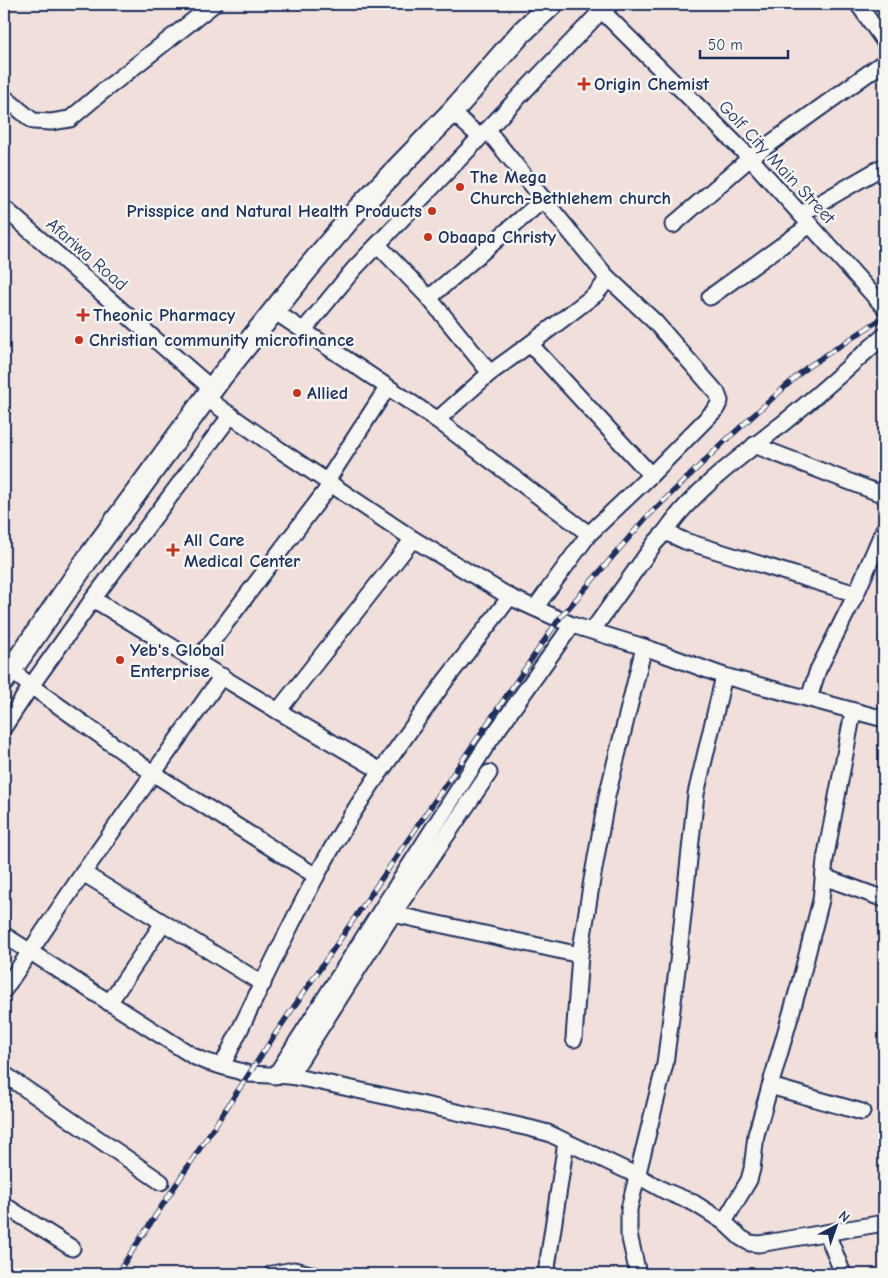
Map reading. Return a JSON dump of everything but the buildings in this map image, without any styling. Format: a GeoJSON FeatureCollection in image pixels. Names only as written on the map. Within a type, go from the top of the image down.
{"type":"FeatureCollection","features":[{"type":"Feature","properties":{"kind":"highway"},"geometry":{"type":"LineString","coordinates":[[6,672],[209,393],[274,311],[358,210],[452,112],[522,32],[552,4]]}},
{"type":"Feature","properties":{"kind":"street"},"geometry":{"type":"LineString","coordinates":[[4,97],[33,121],[50,122],[70,119],[214,4]]}},
{"type":"Feature","properties":{"kind":"street"},"geometry":{"type":"LineString","coordinates":[[858,4],[884,41]]}},
{"type":"Feature","properties":{"kind":"street"},"geometry":{"type":"LineString","coordinates":[[303,331],[336,289],[603,6]]}},
{"type":"Feature","properties":{"kind":"street","name":"Golf City Main Street"},"geometry":{"type":"LineString","coordinates":[[603,6],[750,158],[884,307]]}},
{"type":"Feature","properties":{"kind":"street"},"geometry":{"type":"LineString","coordinates":[[673,225],[750,158],[884,62]]}},
{"type":"Feature","properties":{"kind":"street"},"geometry":{"type":"LineString","coordinates":[[452,112],[483,134],[544,199],[606,276],[655,322],[716,393],[720,401],[716,409],[651,475],[589,534],[535,608]]}},
{"type":"Feature","properties":{"kind":"street"},"geometry":{"type":"LineString","coordinates":[[710,297],[805,220],[884,166]]}},
{"type":"Feature","properties":{"kind":"street"},"geometry":{"type":"LineString","coordinates":[[428,298],[544,199]]}},
{"type":"Feature","properties":{"kind":"street","name":"Afariwa Road"},"geometry":{"type":"LineString","coordinates":[[4,208],[232,415],[413,539],[510,597],[572,625],[644,647],[724,676],[884,719]]}},
{"type":"Feature","properties":{"kind":"street"},"geometry":{"type":"LineString","coordinates":[[378,245],[428,298],[490,373]]}},
{"type":"Feature","properties":{"kind":"street"},"geometry":{"type":"LineString","coordinates":[[437,420],[490,373],[596,294],[604,284],[606,276]]}},
{"type":"Feature","properties":{"kind":"street"},"geometry":{"type":"LineString","coordinates":[[274,311],[437,420],[589,534]]}},
{"type":"Feature","properties":{"kind":"street"},"geometry":{"type":"LineString","coordinates":[[592,631],[655,543],[681,511],[754,445],[884,336]]}},
{"type":"Feature","properties":{"kind":"street"},"geometry":{"type":"LineString","coordinates":[[530,344],[651,475]]}},
{"type":"Feature","properties":{"kind":"street"},"geometry":{"type":"LineString","coordinates":[[197,660],[329,483],[387,388]]}},
{"type":"Feature","properties":{"kind":"street"},"geometry":{"type":"LineString","coordinates":[[4,727],[93,598],[232,415]]}},
{"type":"Feature","properties":{"kind":"street"},"geometry":{"type":"LineString","coordinates":[[754,445],[884,494]]}},
{"type":"Feature","properties":{"kind":"street"},"geometry":{"type":"LineString","coordinates":[[809,698],[818,670],[856,594],[884,529]]}},
{"type":"Feature","properties":{"kind":"street"},"geometry":{"type":"LineString","coordinates":[[665,532],[685,541],[856,594]]}},
{"type":"Feature","properties":{"kind":"street"},"geometry":{"type":"LineString","coordinates":[[278,711],[413,539]]}},
{"type":"Feature","properties":{"kind":"street"},"geometry":{"type":"LineString","coordinates":[[222,1066],[316,876],[346,821],[445,680],[510,597]]}},
{"type":"Feature","properties":{"kind":"street"},"geometry":{"type":"LineString","coordinates":[[93,598],[278,711],[381,771]]}},
{"type":"Feature","properties":{"kind":"street"},"geometry":{"type":"LineString","coordinates":[[275,1076],[486,746],[572,625]]}},
{"type":"Feature","properties":{"kind":"street"},"geometry":{"type":"LineString","coordinates":[[574,1039],[580,956],[607,796],[644,647]]}},
{"type":"Feature","properties":{"kind":"street"},"geometry":{"type":"LineString","coordinates":[[6,672],[31,686],[154,774],[316,876]]}},
{"type":"Feature","properties":{"kind":"street"},"geometry":{"type":"LineString","coordinates":[[4,990],[83,873],[222,676]]}},
{"type":"Feature","properties":{"kind":"street"},"geometry":{"type":"LineString","coordinates":[[638,1274],[628,1222],[629,1209],[665,1064],[696,794],[724,676]]}},
{"type":"Feature","properties":{"kind":"street"},"geometry":{"type":"LineString","coordinates":[[724,1222],[749,1180],[756,1135],[821,900],[825,860],[854,712]]}},
{"type":"Feature","properties":{"kind":"street"},"geometry":{"type":"LineString","coordinates":[[290,1076],[393,914],[489,773]]}},
{"type":"Feature","properties":{"kind":"street"},"geometry":{"type":"LineString","coordinates":[[83,873],[263,984]]}},
{"type":"Feature","properties":{"kind":"street"},"geometry":{"type":"LineString","coordinates":[[824,877],[884,899]]}},
{"type":"Feature","properties":{"kind":"street"},"geometry":{"type":"LineString","coordinates":[[393,914],[580,956]]}},
{"type":"Feature","properties":{"kind":"street"},"geometry":{"type":"LineString","coordinates":[[109,1003],[162,923]]}},
{"type":"Feature","properties":{"kind":"street"},"geometry":{"type":"LineString","coordinates":[[4,935],[193,1056],[204,1061],[249,1074],[290,1076],[548,1133],[694,1203],[724,1222],[750,1244],[884,1223]]}},
{"type":"Feature","properties":{"kind":"street"},"geometry":{"type":"LineString","coordinates":[[4,1074],[161,1182]]}},
{"type":"Feature","properties":{"kind":"street"},"geometry":{"type":"LineString","coordinates":[[770,1086],[862,1112]]}},
{"type":"Feature","properties":{"kind":"street"},"geometry":{"type":"LineString","coordinates":[[546,1274],[566,1142]]}},
{"type":"Feature","properties":{"kind":"street"},"geometry":{"type":"LineString","coordinates":[[4,1205],[72,1248]]}},
{"type":"Feature","properties":{"kind":"street"},"geometry":{"type":"LineString","coordinates":[[827,1233],[843,1274]]}},
{"type":"Feature","properties":{"kind":"street"},"geometry":{"type":"LineString","coordinates":[[272,1274],[294,1270],[311,1274]]}},
{"type":"Feature","properties":{"kind":"railway"},"geometry":{"type":"LineString","coordinates":[[117,1274],[276,1033],[559,619],[645,519],[724,442],[806,368],[884,317]]}},
{"type":"Feature","properties":{"kind":"place","name":"Origin Chemist"},"geometry":{"type":"Point","coordinates":[584,84]}},
{"type":"Feature","properties":{"kind":"place","name":"The Mega Church-Bethlehem church"},"geometry":{"type":"Point","coordinates":[460,187]}},
{"type":"Feature","properties":{"kind":"place","name":"Prisspice and Natural Health Products"},"geometry":{"type":"Point","coordinates":[432,211]}},
{"type":"Feature","properties":{"kind":"place","name":"Obaapa Christy"},"geometry":{"type":"Point","coordinates":[428,237]}},
{"type":"Feature","properties":{"kind":"place","name":"Theonic Pharmacy"},"geometry":{"type":"Point","coordinates":[83,315]}},
{"type":"Feature","properties":{"kind":"place","name":"Christian community microfinance"},"geometry":{"type":"Point","coordinates":[79,340]}},
{"type":"Feature","properties":{"kind":"place","name":"Allied"},"geometry":{"type":"Point","coordinates":[297,393]}},
{"type":"Feature","properties":{"kind":"place","name":"All Care Medical Center"},"geometry":{"type":"Point","coordinates":[173,550]}},
{"type":"Feature","properties":{"kind":"place","name":"Yeb's Global Enterprise"},"geometry":{"type":"Point","coordinates":[120,660]}}]}
